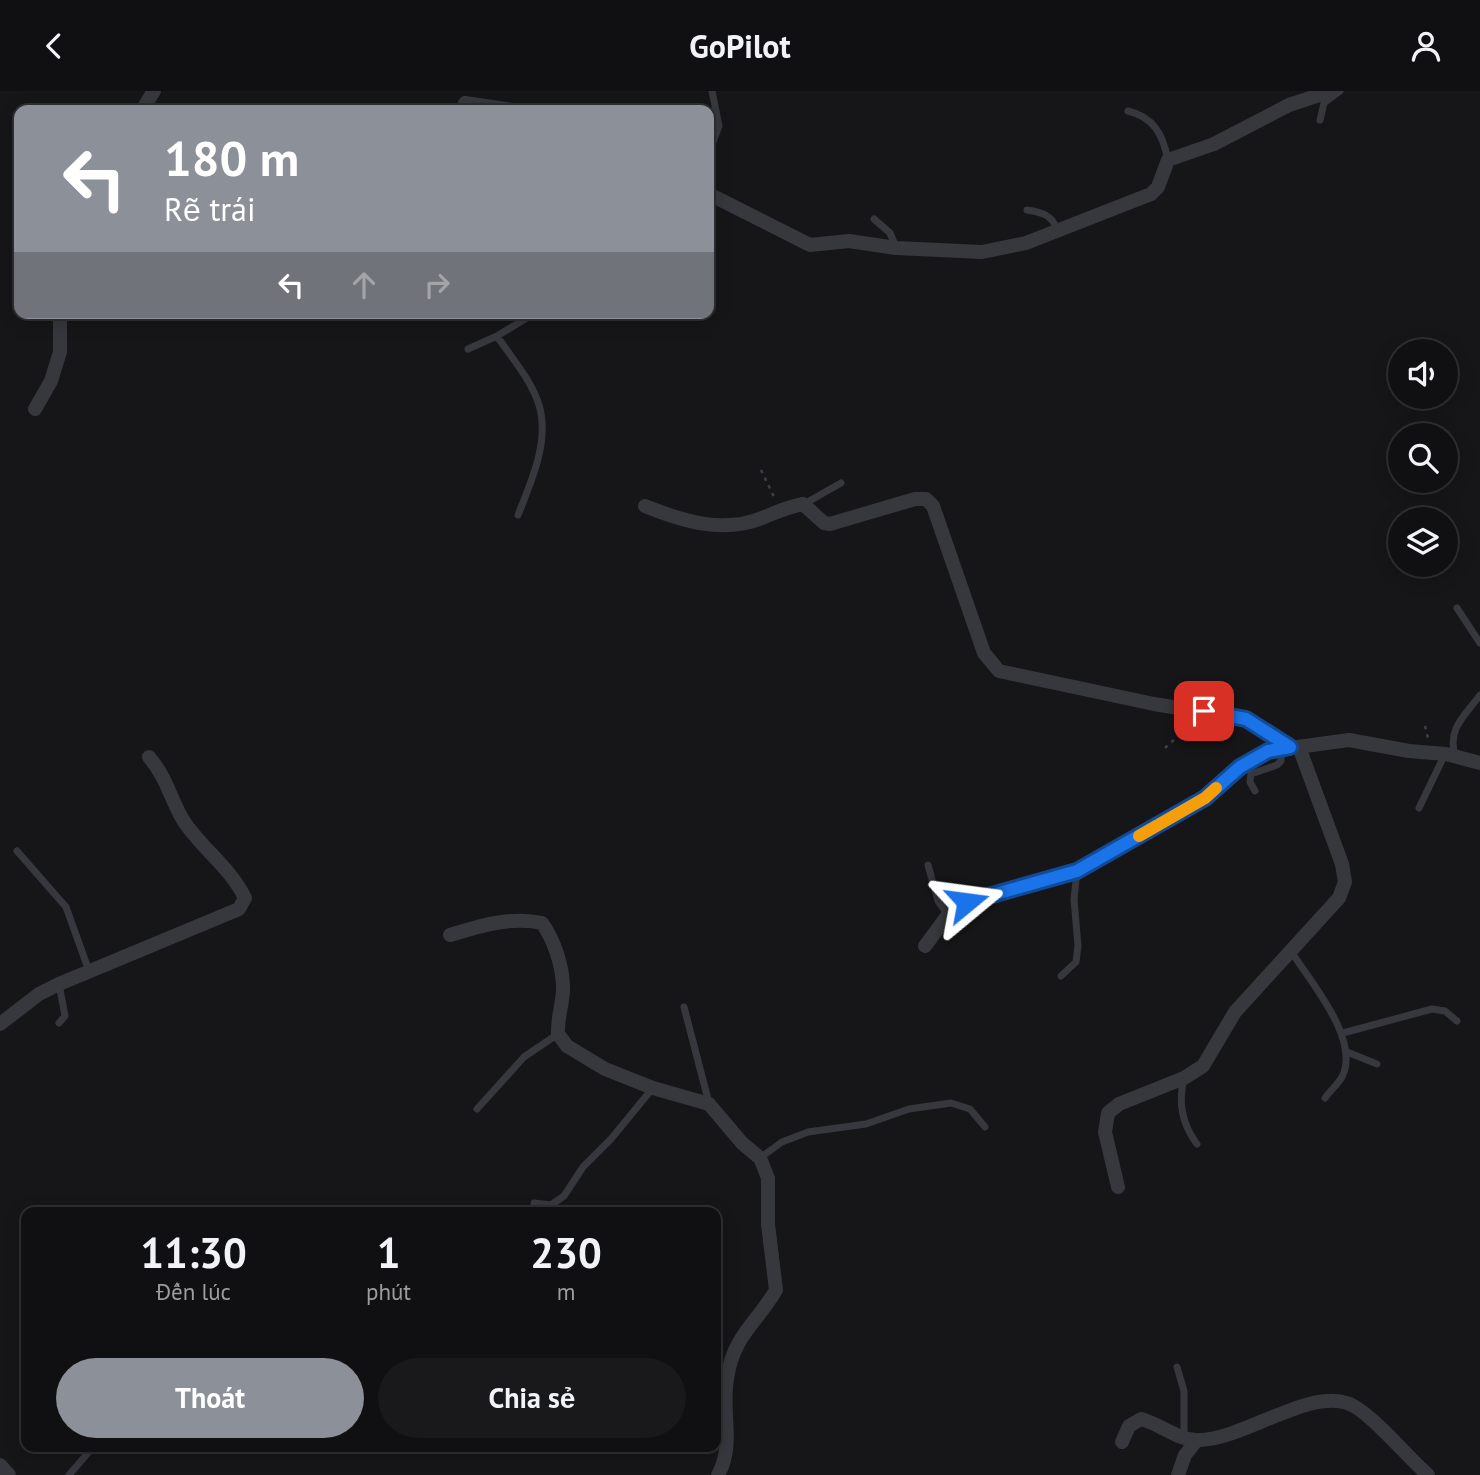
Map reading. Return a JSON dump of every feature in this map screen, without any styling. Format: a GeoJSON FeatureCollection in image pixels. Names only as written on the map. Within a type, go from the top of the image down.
{"type":"FeatureCollection","features":[{"type":"Feature","properties":{"kind":"street"},"geometry":{"type":"LineString","coordinates":[[714,198],[810,245],[849,241],[896,247],[982,252],[1026,243],[1151,194],[1158,187],[1168,160],[1214,144],[1307,94],[1331,91]]}},
{"type":"Feature","properties":{"kind":"street"},"geometry":{"type":"LineString","coordinates":[[465,103],[478,105]]}},
{"type":"Feature","properties":{"kind":"street"},"geometry":{"type":"LineString","coordinates":[[35,409],[51,381],[60,352],[60,319]]}},
{"type":"Feature","properties":{"kind":"street"},"geometry":{"type":"LineString","coordinates":[[645,506],[706,526],[724,527],[762,518],[779,508],[803,504],[824,523],[830,524],[915,499],[926,499],[933,506],[984,653],[999,671],[1118,697],[1246,719],[1290,748],[1342,864],[1345,882],[1339,898],[1235,1012],[1203,1066],[1184,1078],[1119,1104],[1108,1113],[1105,1132],[1118,1187]]}},
{"type":"Feature","properties":{"kind":"street"},"geometry":{"type":"LineString","coordinates":[[925,946],[948,915],[967,902],[1077,871],[1205,798],[1240,767],[1268,751],[1349,740],[1450,755],[1480,763]]}},
{"type":"Feature","properties":{"kind":"street"},"geometry":{"type":"LineString","coordinates":[[0,1024],[39,995],[59,984],[239,909],[244,898],[236,880],[181,817],[164,775],[149,757]]}},
{"type":"Feature","properties":{"kind":"street"},"geometry":{"type":"LineString","coordinates":[[450,935],[501,923],[528,920],[542,923],[552,937],[563,985],[558,1034],[568,1046],[605,1069],[653,1088],[709,1104],[742,1143],[760,1158],[768,1178],[769,1236],[776,1290],[745,1329],[732,1356],[725,1409],[728,1458],[718,1475]]}},
{"type":"Feature","properties":{"kind":"street"},"geometry":{"type":"LineString","coordinates":[[1122,1442],[1129,1426],[1141,1419],[1191,1438],[1219,1437],[1288,1410],[1320,1403],[1346,1402],[1361,1412],[1428,1475]]}},
{"type":"Feature","properties":{"kind":"street"},"geometry":{"type":"LineString","coordinates":[[1178,1475],[1191,1438]]}},
{"type":"Feature","properties":{"kind":"street"},"geometry":{"type":"LineString","coordinates":[[0,1465],[9,1475]]}},
{"type":"Feature","properties":{"kind":"lane"},"geometry":{"type":"LineString","coordinates":[[712,91],[719,125],[714,139]]}},
{"type":"Feature","properties":{"kind":"lane"},"geometry":{"type":"LineString","coordinates":[[1320,120],[1324,103],[1340,91]]}},
{"type":"Feature","properties":{"kind":"lane"},"geometry":{"type":"LineString","coordinates":[[1128,111],[1151,121],[1159,132],[1168,160]]}},
{"type":"Feature","properties":{"kind":"lane"},"geometry":{"type":"LineString","coordinates":[[1027,210],[1046,215],[1054,221],[1057,229]]}},
{"type":"Feature","properties":{"kind":"lane"},"geometry":{"type":"LineString","coordinates":[[874,219],[890,233],[896,247]]}},
{"type":"Feature","properties":{"kind":"lane"},"geometry":{"type":"LineString","coordinates":[[468,349],[525,319]]}},
{"type":"Feature","properties":{"kind":"lane"},"geometry":{"type":"LineString","coordinates":[[497,336],[539,405],[542,431],[535,472],[518,515]]}},
{"type":"Feature","properties":{"kind":"lane"},"geometry":{"type":"LineString","coordinates":[[803,504],[841,483]]}},
{"type":"Feature","properties":{"kind":"lane"},"geometry":{"type":"LineString","coordinates":[[1457,608],[1480,642]]}},
{"type":"Feature","properties":{"kind":"lane"},"geometry":{"type":"LineString","coordinates":[[1419,808],[1450,755],[1454,730],[1480,695]]}},
{"type":"Feature","properties":{"kind":"lane"},"geometry":{"type":"LineString","coordinates":[[1255,791],[1250,782],[1251,774],[1277,765],[1290,748]]}},
{"type":"Feature","properties":{"kind":"lane"},"geometry":{"type":"LineString","coordinates":[[17,851],[66,907],[89,971]]}},
{"type":"Feature","properties":{"kind":"lane"},"geometry":{"type":"LineString","coordinates":[[928,865],[938,901],[948,915]]}},
{"type":"Feature","properties":{"kind":"lane"},"geometry":{"type":"LineString","coordinates":[[1061,976],[1076,963],[1079,946],[1074,899],[1077,871]]}},
{"type":"Feature","properties":{"kind":"lane"},"geometry":{"type":"LineString","coordinates":[[1291,950],[1343,1033],[1348,1052],[1342,1078],[1325,1098]]}},
{"type":"Feature","properties":{"kind":"lane"},"geometry":{"type":"LineString","coordinates":[[59,984],[65,1003],[65,1016],[59,1023]]}},
{"type":"Feature","properties":{"kind":"lane"},"geometry":{"type":"LineString","coordinates":[[684,1007],[709,1104]]}},
{"type":"Feature","properties":{"kind":"lane"},"geometry":{"type":"LineString","coordinates":[[1343,1033],[1432,1009],[1445,1011],[1457,1021]]}},
{"type":"Feature","properties":{"kind":"lane"},"geometry":{"type":"LineString","coordinates":[[477,1109],[524,1057],[558,1034]]}},
{"type":"Feature","properties":{"kind":"lane"},"geometry":{"type":"LineString","coordinates":[[1348,1052],[1377,1064]]}},
{"type":"Feature","properties":{"kind":"lane"},"geometry":{"type":"LineString","coordinates":[[1184,1078],[1180,1095],[1182,1113],[1197,1144]]}},
{"type":"Feature","properties":{"kind":"lane"},"geometry":{"type":"LineString","coordinates":[[534,1203],[551,1205],[564,1196],[583,1167],[611,1139],[653,1088]]}},
{"type":"Feature","properties":{"kind":"lane"},"geometry":{"type":"LineString","coordinates":[[760,1158],[782,1142],[808,1132],[866,1124],[909,1109],[951,1103],[970,1109],[985,1127]]}},
{"type":"Feature","properties":{"kind":"lane"},"geometry":{"type":"LineString","coordinates":[[1177,1367],[1184,1391],[1191,1438]]}},
{"type":"Feature","properties":{"kind":"lane"},"geometry":{"type":"LineString","coordinates":[[68,1475],[89,1452]]}},
{"type":"Feature","properties":{"kind":"path"},"geometry":{"type":"LineString","coordinates":[[761,470],[779,508]]}},
{"type":"Feature","properties":{"kind":"path"},"geometry":{"type":"LineString","coordinates":[[1165,748],[1204,711]]}},
{"type":"Feature","properties":{"kind":"slow traffic"},"geometry":{"type":"LineString","coordinates":[[1139,836],[1205,798],[1216,788]]}},
{"type":"Feature","properties":{"kind":"route"},"geometry":{"type":"LineString","coordinates":[[967,902],[1077,871],[1205,798],[1240,767],[1268,751],[1290,747],[1269,731],[1246,719],[1204,711]]}}]}
